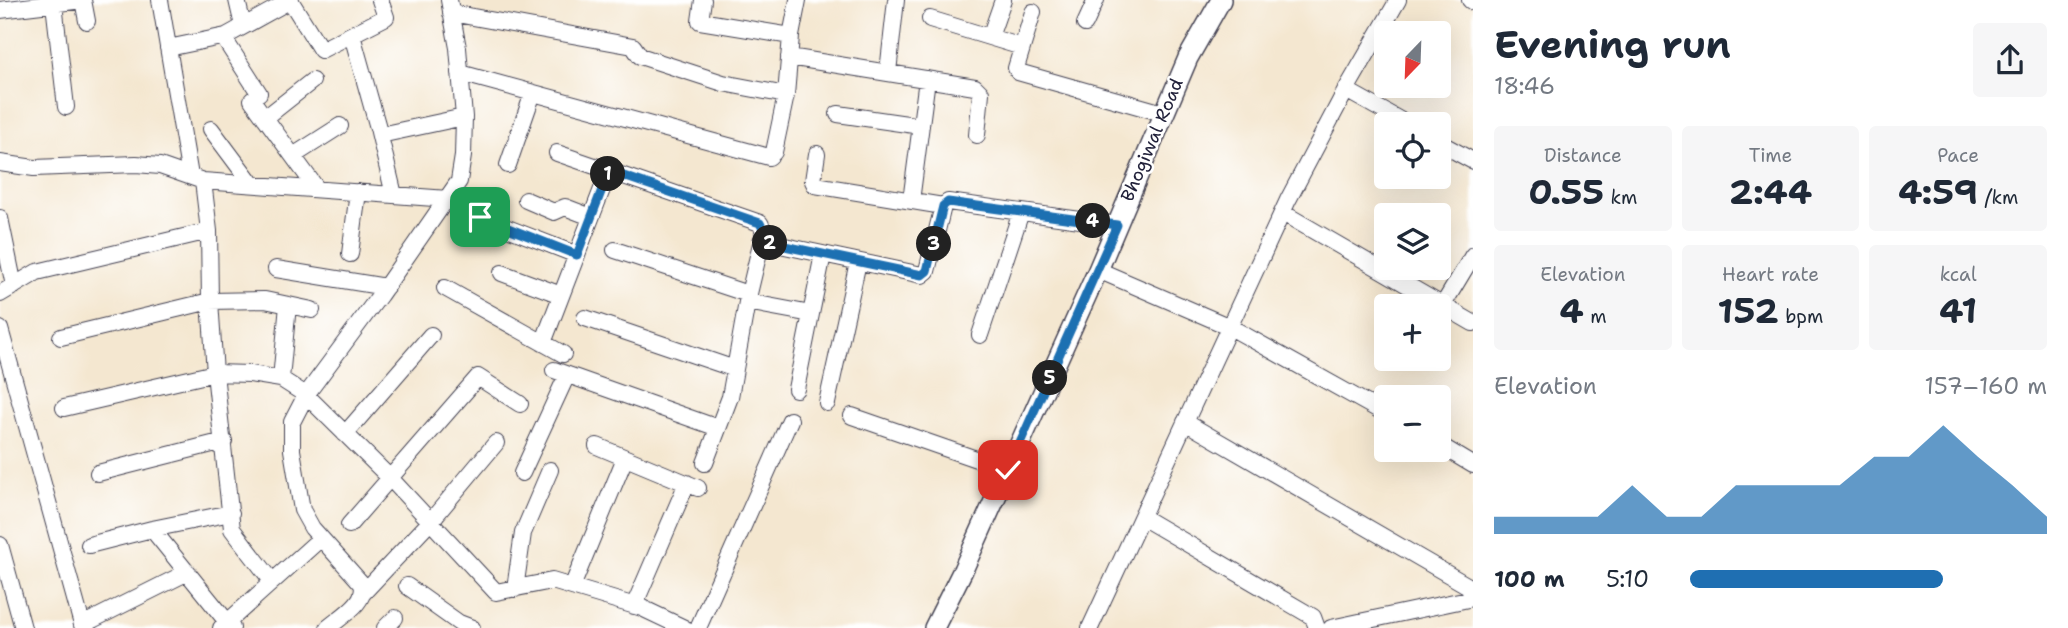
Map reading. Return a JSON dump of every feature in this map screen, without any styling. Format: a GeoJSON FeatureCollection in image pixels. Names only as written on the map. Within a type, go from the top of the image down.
{"type":"FeatureCollection","features":[{"type":"Feature","properties":{"kind":"main road","name":"Bhogiwal Road"},"geometry":{"type":"LineString","coordinates":[[934,628],[963,570],[1098,270],[1188,58],[1221,0]]}},
{"type":"Feature","properties":{"kind":"street"},"geometry":{"type":"LineString","coordinates":[[0,10],[83,0],[87,21]]}},
{"type":"Feature","properties":{"kind":"street"},"geometry":{"type":"LineString","coordinates":[[160,0],[209,232],[215,373],[232,529],[272,582]]}},
{"type":"Feature","properties":{"kind":"street"},"geometry":{"type":"LineString","coordinates":[[237,0],[243,26]]}},
{"type":"Feature","properties":{"kind":"street"},"geometry":{"type":"LineString","coordinates":[[168,48],[223,37],[290,0],[321,50],[386,18],[380,0]]}},
{"type":"Feature","properties":{"kind":"street"},"geometry":{"type":"LineString","coordinates":[[703,0],[701,21],[791,36]]}},
{"type":"Feature","properties":{"kind":"street"},"geometry":{"type":"LineString","coordinates":[[460,73],[769,157],[774,152],[786,95],[791,36],[798,0]]}},
{"type":"Feature","properties":{"kind":"street"},"geometry":{"type":"LineString","coordinates":[[888,72],[896,0]]}},
{"type":"Feature","properties":{"kind":"street"},"geometry":{"type":"LineString","coordinates":[[990,37],[1003,0]]}},
{"type":"Feature","properties":{"kind":"street"},"geometry":{"type":"LineString","coordinates":[[1085,24],[1096,0]]}},
{"type":"Feature","properties":{"kind":"street"},"geometry":{"type":"LineString","coordinates":[[1090,628],[1283,213],[1346,90],[1398,0]]}},
{"type":"Feature","properties":{"kind":"street"},"geometry":{"type":"LineString","coordinates":[[54,4],[66,107]]}},
{"type":"Feature","properties":{"kind":"street"},"geometry":{"type":"LineString","coordinates":[[328,628],[361,599],[362,584],[312,528],[302,510],[292,450],[292,422],[306,395],[386,287],[459,181],[464,117],[450,7],[633,46],[639,56],[723,83],[786,95]]}},
{"type":"Feature","properties":{"kind":"street"},"geometry":{"type":"LineString","coordinates":[[1033,12],[1016,68],[1018,72],[1163,113]]}},
{"type":"Feature","properties":{"kind":"street"},"geometry":{"type":"LineString","coordinates":[[930,19],[1022,47]]}},
{"type":"Feature","properties":{"kind":"street"},"geometry":{"type":"LineString","coordinates":[[352,35],[394,195]]}},
{"type":"Feature","properties":{"kind":"street"},"geometry":{"type":"LineString","coordinates":[[223,37],[265,118],[317,189]]}},
{"type":"Feature","properties":{"kind":"street"},"geometry":{"type":"LineString","coordinates":[[789,57],[979,89],[981,93],[977,135]]}},
{"type":"Feature","properties":{"kind":"street"},"geometry":{"type":"LineString","coordinates":[[911,201],[927,79]]}},
{"type":"Feature","properties":{"kind":"street"},"geometry":{"type":"LineString","coordinates":[[265,118],[312,80]]}},
{"type":"Feature","properties":{"kind":"street"},"geometry":{"type":"LineString","coordinates":[[1346,90],[1386,112]]}},
{"type":"Feature","properties":{"kind":"street"},"geometry":{"type":"LineString","coordinates":[[508,165],[533,93]]}},
{"type":"Feature","properties":{"kind":"street"},"geometry":{"type":"LineString","coordinates":[[838,114],[921,126]]}},
{"type":"Feature","properties":{"kind":"street"},"geometry":{"type":"LineString","coordinates":[[379,132],[380,135],[464,117]]}},
{"type":"Feature","properties":{"kind":"street"},"geometry":{"type":"LineString","coordinates":[[293,156],[340,126]]}},
{"type":"Feature","properties":{"kind":"street"},"geometry":{"type":"LineString","coordinates":[[211,130],[252,184]]}},
{"type":"Feature","properties":{"kind":"street"},"geometry":{"type":"LineString","coordinates":[[1451,149],[1473,161]]}},
{"type":"Feature","properties":{"kind":"street"},"geometry":{"type":"LineString","coordinates":[[557,153],[760,223],[764,231],[747,298],[730,397],[705,463]]}},
{"type":"Feature","properties":{"kind":"street"},"geometry":{"type":"LineString","coordinates":[[817,154],[813,181],[815,185],[943,206]]}},
{"type":"Feature","properties":{"kind":"street"},"geometry":{"type":"LineString","coordinates":[[0,163],[34,168],[136,164],[160,166],[196,179],[448,199]]}},
{"type":"Feature","properties":{"kind":"street"},"geometry":{"type":"LineString","coordinates":[[543,343],[609,171]]}},
{"type":"Feature","properties":{"kind":"street"},"geometry":{"type":"LineString","coordinates":[[350,254],[358,192]]}},
{"type":"Feature","properties":{"kind":"street"},"geometry":{"type":"LineString","coordinates":[[526,201],[554,212],[565,207],[591,217]]}},
{"type":"Feature","properties":{"kind":"street"},"geometry":{"type":"LineString","coordinates":[[761,241],[926,274],[943,206],[948,202],[1117,225]]}},
{"type":"Feature","properties":{"kind":"street"},"geometry":{"type":"LineString","coordinates":[[980,335],[1021,212]]}},
{"type":"Feature","properties":{"kind":"street"},"geometry":{"type":"LineString","coordinates":[[1283,213],[1422,294]]}},
{"type":"Feature","properties":{"kind":"street"},"geometry":{"type":"LineString","coordinates":[[480,217],[577,255]]}},
{"type":"Feature","properties":{"kind":"street"},"geometry":{"type":"LineString","coordinates":[[0,218],[7,290],[37,272],[209,232]]}},
{"type":"Feature","properties":{"kind":"street"},"geometry":{"type":"LineString","coordinates":[[615,250],[747,298],[811,314]]}},
{"type":"Feature","properties":{"kind":"street"},"geometry":{"type":"LineString","coordinates":[[796,389],[823,254]]}},
{"type":"Feature","properties":{"kind":"street"},"geometry":{"type":"LineString","coordinates":[[1450,294],[1473,255]]}},
{"type":"Feature","properties":{"kind":"street"},"geometry":{"type":"LineString","coordinates":[[827,403],[858,262]]}},
{"type":"Feature","properties":{"kind":"street"},"geometry":{"type":"LineString","coordinates":[[276,269],[386,287]]}},
{"type":"Feature","properties":{"kind":"street"},"geometry":{"type":"LineString","coordinates":[[1098,270],[1230,327],[1374,407]]}},
{"type":"Feature","properties":{"kind":"street"},"geometry":{"type":"LineString","coordinates":[[502,273],[561,295]]}},
{"type":"Feature","properties":{"kind":"street"},"geometry":{"type":"LineString","coordinates":[[445,288],[563,354]]}},
{"type":"Feature","properties":{"kind":"street"},"geometry":{"type":"LineString","coordinates":[[61,337],[210,302],[265,300],[312,310]]}},
{"type":"Feature","properties":{"kind":"street"},"geometry":{"type":"LineString","coordinates":[[281,379],[288,305]]}},
{"type":"Feature","properties":{"kind":"street"},"geometry":{"type":"LineString","coordinates":[[1451,311],[1473,323]]}},
{"type":"Feature","properties":{"kind":"street"},"geometry":{"type":"LineString","coordinates":[[585,318],[735,369]]}},
{"type":"Feature","properties":{"kind":"street"},"geometry":{"type":"LineString","coordinates":[[0,329],[83,626],[188,572]]}},
{"type":"Feature","properties":{"kind":"street"},"geometry":{"type":"LineString","coordinates":[[345,435],[431,335]]}},
{"type":"Feature","properties":{"kind":"street"},"geometry":{"type":"LineString","coordinates":[[522,473],[560,372],[718,428]]}},
{"type":"Feature","properties":{"kind":"street"},"geometry":{"type":"LineString","coordinates":[[64,408],[215,373],[250,374],[281,379],[306,395],[390,478],[496,592],[552,581],[634,606],[684,628]]}},
{"type":"Feature","properties":{"kind":"street"},"geometry":{"type":"LineString","coordinates":[[349,525],[478,377],[520,404]]}},
{"type":"Feature","properties":{"kind":"street"},"geometry":{"type":"LineString","coordinates":[[852,416],[1008,470]]}},
{"type":"Feature","properties":{"kind":"street"},"geometry":{"type":"LineString","coordinates":[[698,628],[790,420]]}},
{"type":"Feature","properties":{"kind":"street"},"geometry":{"type":"LineString","coordinates":[[1185,422],[1470,587],[1472,598],[1331,628]]}},
{"type":"Feature","properties":{"kind":"street"},"geometry":{"type":"LineString","coordinates":[[98,473],[224,441]]}},
{"type":"Feature","properties":{"kind":"street"},"geometry":{"type":"LineString","coordinates":[[363,593],[430,522],[496,443]]}},
{"type":"Feature","properties":{"kind":"street"},"geometry":{"type":"LineString","coordinates":[[597,446],[692,486],[634,606]]}},
{"type":"Feature","properties":{"kind":"street"},"geometry":{"type":"LineString","coordinates":[[1451,451],[1473,464]]}},
{"type":"Feature","properties":{"kind":"street"},"geometry":{"type":"LineString","coordinates":[[572,587],[625,458]]}},
{"type":"Feature","properties":{"kind":"street"},"geometry":{"type":"LineString","coordinates":[[515,589],[523,533],[550,470]]}},
{"type":"Feature","properties":{"kind":"street"},"geometry":{"type":"LineString","coordinates":[[89,545],[231,513]]}},
{"type":"Feature","properties":{"kind":"street"},"geometry":{"type":"LineString","coordinates":[[1142,517],[1312,617],[1317,628]]}},
{"type":"Feature","properties":{"kind":"street"},"geometry":{"type":"LineString","coordinates":[[152,529],[188,572],[227,626],[321,538]]}},
{"type":"Feature","properties":{"kind":"street"},"geometry":{"type":"LineString","coordinates":[[0,545],[23,628]]}},
{"type":"Feature","properties":{"kind":"street"},"geometry":{"type":"LineString","coordinates":[[407,586],[461,626]]}},
{"type":"Feature","properties":{"kind":"route"},"geometry":{"type":"LineString","coordinates":[[480,217],[577,255],[609,171],[760,223],[764,231],[761,241],[922,275],[926,274],[943,206],[948,202],[1117,225],[1008,470]]}}]}
